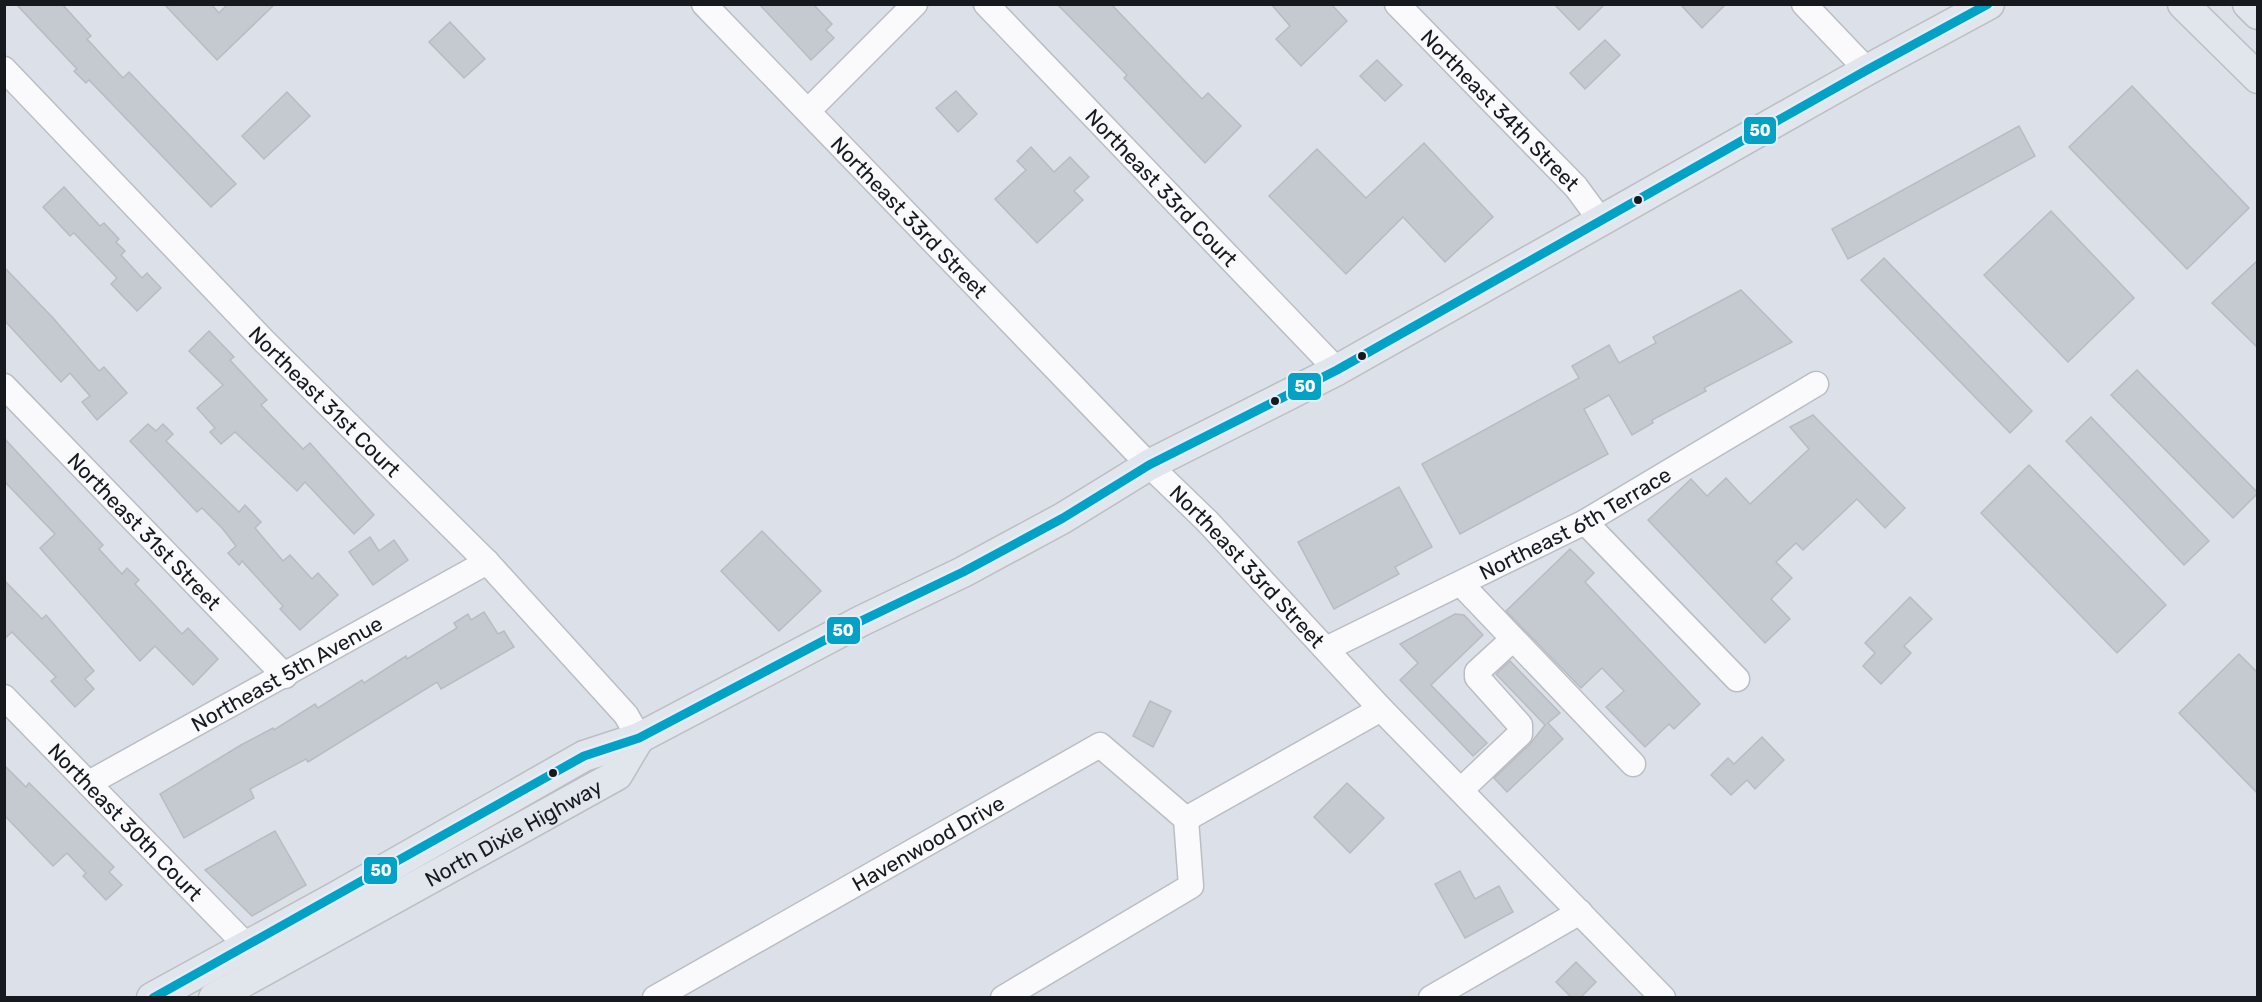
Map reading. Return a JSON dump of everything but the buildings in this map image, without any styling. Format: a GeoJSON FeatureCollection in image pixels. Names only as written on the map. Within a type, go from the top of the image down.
{"type":"FeatureCollection","features":[{"type":"Feature","properties":{"kind":"main road","name":"North Dixie Highway"},"geometry":{"type":"LineString","coordinates":[[152,998],[584,756],[639,738],[861,621],[963,572],[1063,518],[1149,465],[1337,369],[1867,70],[1989,4]]}},
{"type":"Feature","properties":{"kind":"main road"},"geometry":{"type":"LineString","coordinates":[[2183,4],[2258,78]]}},
{"type":"Feature","properties":{"kind":"main road"},"geometry":{"type":"LineString","coordinates":[[2248,4],[2258,14]]}},
{"type":"Feature","properties":{"kind":"main road","name":"North Dixie Highway"},"geometry":{"type":"LineString","coordinates":[[214,998],[618,775],[639,738]]}},
{"type":"Feature","properties":{"kind":"street","name":"Northeast 33rd Street"},"geometry":{"type":"LineString","coordinates":[[704,4],[1149,465],[1207,521],[1381,709],[1664,998]]}},
{"type":"Feature","properties":{"kind":"street"},"geometry":{"type":"LineString","coordinates":[[808,111],[915,4]]}},
{"type":"Feature","properties":{"kind":"street","name":"Northeast 33rd Court"},"geometry":{"type":"LineString","coordinates":[[986,4],[1337,369]]}},
{"type":"Feature","properties":{"kind":"street","name":"Northeast 34th Street"},"geometry":{"type":"LineString","coordinates":[[1397,4],[1576,187],[1601,221]]}},
{"type":"Feature","properties":{"kind":"street"},"geometry":{"type":"LineString","coordinates":[[1804,4],[1867,70]]}},
{"type":"Feature","properties":{"kind":"street","name":"Northeast 31st Court"},"geometry":{"type":"LineString","coordinates":[[4,69],[264,341],[486,562],[626,716],[639,738]]}},
{"type":"Feature","properties":{"kind":"street","name":"Northeast 6th Terrace"},"geometry":{"type":"LineString","coordinates":[[1326,649],[1586,522],[1816,384]]}},
{"type":"Feature","properties":{"kind":"street","name":"Northeast 31st Street"},"geometry":{"type":"LineString","coordinates":[[4,386],[285,676]]}},
{"type":"Feature","properties":{"kind":"street"},"geometry":{"type":"LineString","coordinates":[[1586,522],[1737,679]]}},
{"type":"Feature","properties":{"kind":"street","name":"Northeast 5th Avenue"},"geometry":{"type":"LineString","coordinates":[[89,783],[285,676],[486,562]]}},
{"type":"Feature","properties":{"kind":"street"},"geometry":{"type":"LineString","coordinates":[[1461,584],[1633,764]]}},
{"type":"Feature","properties":{"kind":"street"},"geometry":{"type":"LineString","coordinates":[[1461,790],[1520,734],[1520,725],[1477,677],[1477,672],[1513,639]]}},
{"type":"Feature","properties":{"kind":"street","name":"Northeast 30th Court"},"geometry":{"type":"LineString","coordinates":[[4,697],[247,946]]}},
{"type":"Feature","properties":{"kind":"street"},"geometry":{"type":"LineString","coordinates":[[1003,998],[1191,886],[1186,819],[1381,709]]}},
{"type":"Feature","properties":{"kind":"street","name":"Havenwood Drive"},"geometry":{"type":"LineString","coordinates":[[655,998],[1101,745],[1186,819]]}},
{"type":"Feature","properties":{"kind":"street"},"geometry":{"type":"LineString","coordinates":[[1431,998],[1580,912]]}},
{"type":"Feature","properties":{"kind":"transit line","name":"50"},"geometry":{"type":"LineString","coordinates":[[153,998],[584,756],[639,738],[861,621],[963,572],[1063,518],[1149,465],[1337,370],[1988,4]]}}]}
